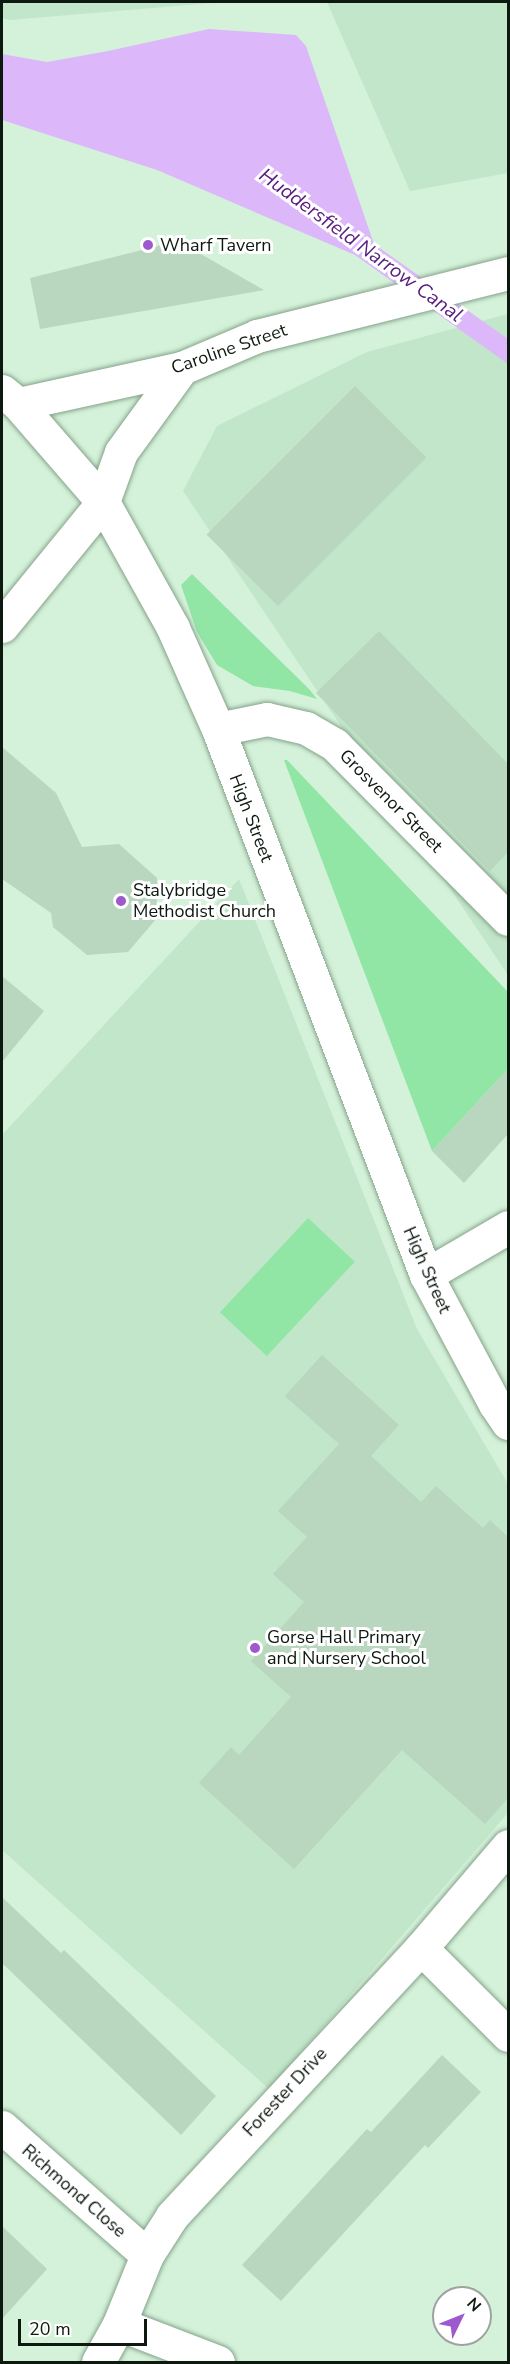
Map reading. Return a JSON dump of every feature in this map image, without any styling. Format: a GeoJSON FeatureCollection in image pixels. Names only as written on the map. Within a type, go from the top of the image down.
{"type":"FeatureCollection","features":[{"type":"Feature","properties":{"kind":"main road","name":"Caroline Street"},"geometry":{"type":"LineString","coordinates":[[10,398],[182,368],[258,336],[508,273]]}},
{"type":"Feature","properties":{"kind":"main road"},"geometry":{"type":"LineString","coordinates":[[2,626],[103,502],[121,452],[182,368]]}},
{"type":"Feature","properties":{"kind":"main road","name":"High Street"},"geometry":{"type":"LineString","coordinates":[[10,398],[103,502],[173,628],[218,729],[426,1275],[495,1404],[508,1423]]}},
{"type":"Feature","properties":{"kind":"main road","name":"Grosvenor Street"},"geometry":{"type":"LineString","coordinates":[[218,729],[267,719],[306,728],[335,745],[508,919]]}},
{"type":"Feature","properties":{"kind":"main road"},"geometry":{"type":"LineString","coordinates":[[426,1275],[508,1227]]}},
{"type":"Feature","properties":{"kind":"main road","name":"Forester Drive"},"geometry":{"type":"LineString","coordinates":[[98,2362],[119,2324],[147,2255],[172,2216],[421,1948],[508,1846]]}},
{"type":"Feature","properties":{"kind":"main road"},"geometry":{"type":"LineString","coordinates":[[421,1948],[508,2035]]}},
{"type":"Feature","properties":{"kind":"main road","name":"Richmond Close"},"geometry":{"type":"LineString","coordinates":[[2,2127],[147,2255]]}},
{"type":"Feature","properties":{"kind":"main road"},"geometry":{"type":"LineString","coordinates":[[119,2324],[218,2362]]}},
{"type":"Feature","properties":{"kind":"shaded area"},"geometry":{"type":"Polygon","coordinates":[[[2,2],[224,2],[10,20],[2,18],[2,2]]]}},
{"type":"Feature","properties":{"kind":"shaded area"},"geometry":{"type":"Polygon","coordinates":[[[327,2],[508,2],[508,173],[410,191],[327,2]]]}},
{"type":"Feature","properties":{"kind":"shaded area"},"geometry":{"type":"Polygon","coordinates":[[[508,314],[508,975],[183,491],[217,426],[367,352],[508,314]]]}},
{"type":"Feature","properties":{"kind":"shaded area","name":"Gorse Hall Primary and Nursery School"},"geometry":{"type":"Polygon","coordinates":[[[239,879],[417,1329],[508,1484],[508,1813],[269,2089],[2,1850],[2,1135],[239,879]]]}},
{"type":"Feature","properties":{"kind":"green space"},"geometry":{"type":"Polygon","coordinates":[[[192,574],[317,699],[290,691],[253,686],[217,665],[197,632],[181,585],[192,574]]]}},
{"type":"Feature","properties":{"kind":"green space"},"geometry":{"type":"Polygon","coordinates":[[[284,760],[287,760],[508,992],[508,1069],[432,1151],[284,760]]]}},
{"type":"Feature","properties":{"kind":"green space"},"geometry":{"type":"Polygon","coordinates":[[[308,1218],[355,1262],[267,1356],[220,1312],[308,1218]]]}},
{"type":"Feature","properties":{"kind":"water","name":"Huddersfield Narrow Canal"},"geometry":{"type":"Polygon","coordinates":[[[209,29],[296,35],[306,46],[374,244],[508,339],[508,364],[355,255],[157,170],[2,120],[2,54],[47,62],[209,29]]]}},
{"type":"Feature","properties":{"kind":"building"},"geometry":{"type":"Polygon","coordinates":[[[178,241],[264,290],[40,329],[30,278],[178,241]]]}},
{"type":"Feature","properties":{"kind":"building"},"geometry":{"type":"Polygon","coordinates":[[[355,386],[426,457],[278,606],[207,534],[355,386]]]}},
{"type":"Feature","properties":{"kind":"building"},"geometry":{"type":"Polygon","coordinates":[[[379,631],[508,764],[508,852],[490,871],[316,693],[379,631]]]}},
{"type":"Feature","properties":{"kind":"building"},"geometry":{"type":"Polygon","coordinates":[[[2,747],[56,793],[82,847],[119,844],[157,878],[157,918],[128,952],[87,955],[53,927],[51,913],[2,879],[2,747]]]}},
{"type":"Feature","properties":{"kind":"building"},"geometry":{"type":"Polygon","coordinates":[[[2,976],[44,1011],[2,1062],[2,976]]]}},
{"type":"Feature","properties":{"kind":"building"},"geometry":{"type":"Polygon","coordinates":[[[508,1069],[508,1134],[464,1183],[432,1151],[508,1069]]]}},
{"type":"Feature","properties":{"kind":"building"},"geometry":{"type":"Polygon","coordinates":[[[322,1355],[399,1425],[371,1456],[421,1502],[436,1486],[483,1528],[490,1520],[508,1537],[508,1798],[485,1824],[402,1750],[294,1869],[199,1783],[231,1747],[239,1755],[291,1697],[251,1661],[304,1602],[273,1574],[307,1537],[278,1511],[339,1444],[285,1396],[322,1355]]]}},
{"type":"Feature","properties":{"kind":"building"},"geometry":{"type":"Polygon","coordinates":[[[2,1897],[61,1953],[64,1950],[216,2096],[181,2135],[2,1963],[2,1897]]]}},
{"type":"Feature","properties":{"kind":"building"},"geometry":{"type":"Polygon","coordinates":[[[442,2055],[481,2092],[428,2148],[425,2145],[281,2301],[242,2265],[367,2129],[371,2132],[442,2055]]]}},
{"type":"Feature","properties":{"kind":"building"},"geometry":{"type":"Polygon","coordinates":[[[2,2226],[47,2269],[2,2319],[2,2226]]]}},
{"type":"Feature","properties":{"kind":"place","name":"Wharf Tavern"},"geometry":{"type":"Point","coordinates":[148,245]}},
{"type":"Feature","properties":{"kind":"place","name":"Stalybridge Methodist Church"},"geometry":{"type":"Point","coordinates":[121,901]}},
{"type":"Feature","properties":{"kind":"place","name":"Gorse Hall Primary and Nursery School"},"geometry":{"type":"Point","coordinates":[255,1648]}}]}
